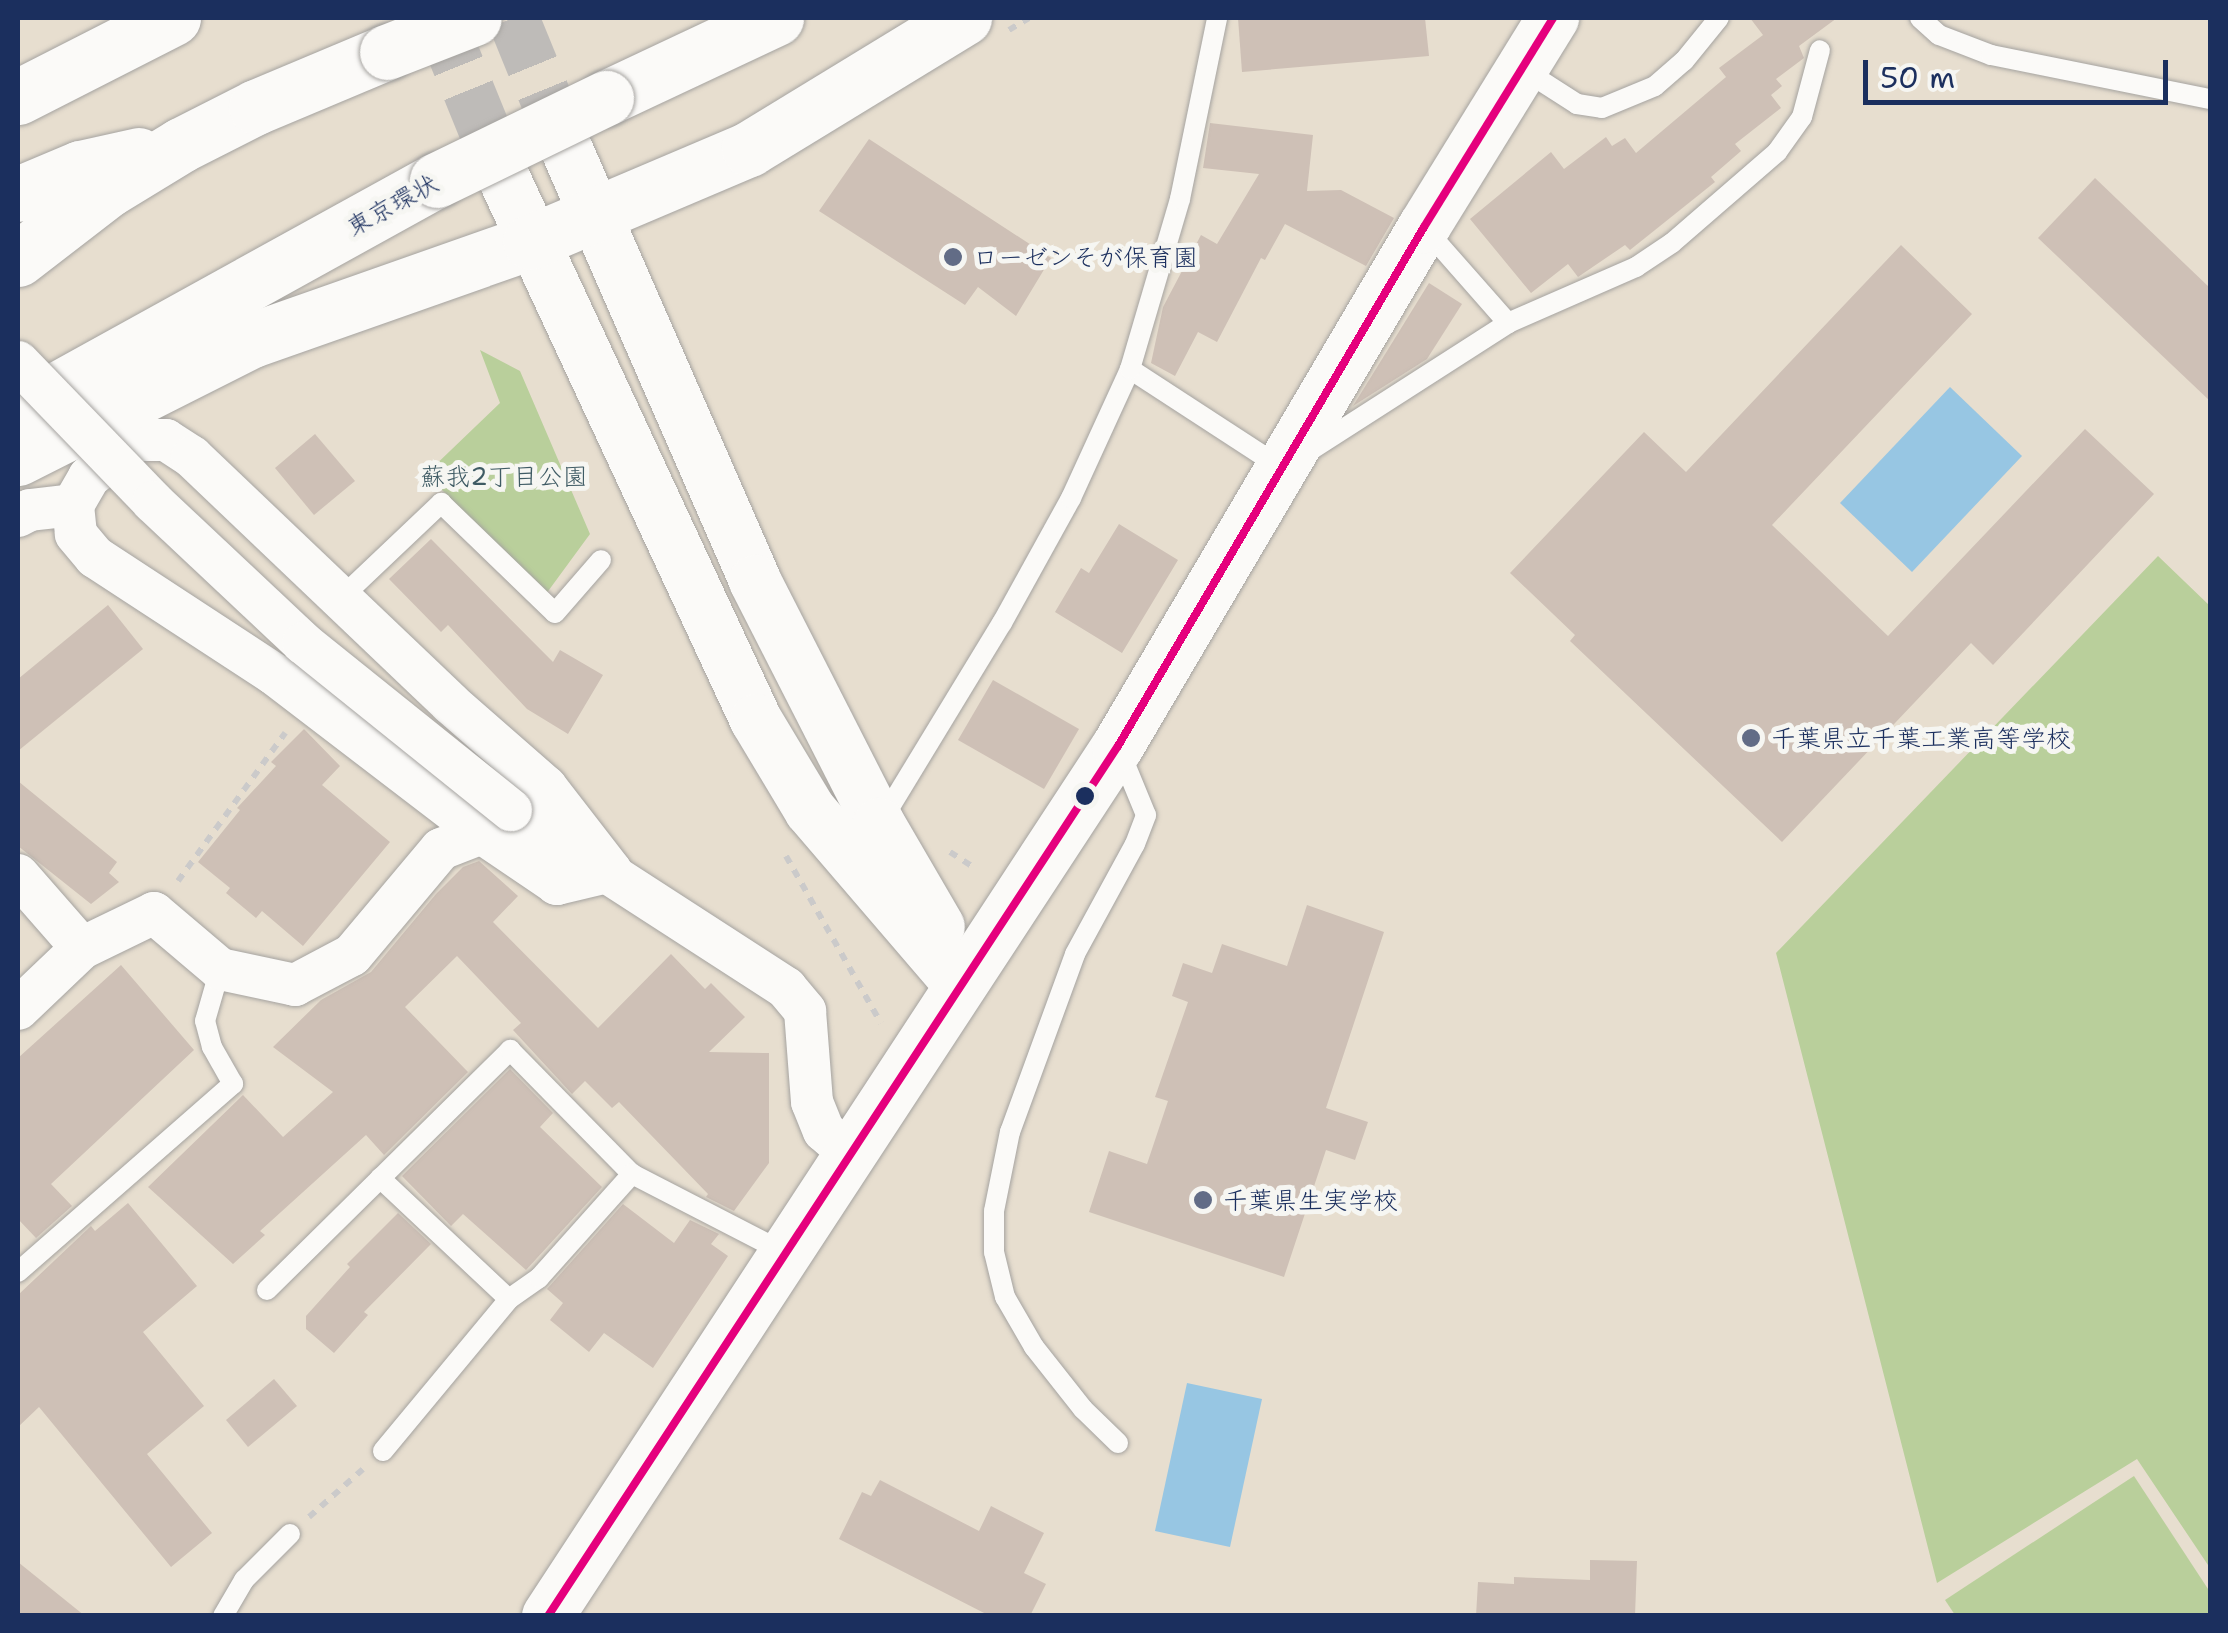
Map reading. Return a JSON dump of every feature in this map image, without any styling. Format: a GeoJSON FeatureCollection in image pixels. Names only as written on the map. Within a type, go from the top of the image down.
{"type":"FeatureCollection","features":[{"type":"Feature","properties":{"kind":"highway"},"geometry":{"type":"LineString","coordinates":[[18,97],[173,18]]}},
{"type":"Feature","properties":{"kind":"highway"},"geometry":{"type":"LineString","coordinates":[[18,259],[109,190],[180,145],[256,107],[474,18]]}},
{"type":"Feature","properties":{"kind":"highway","name":"東京環状"},"geometry":{"type":"LineString","coordinates":[[18,410],[437,180],[776,18]]}},
{"type":"Feature","properties":{"kind":"highway"},"geometry":{"type":"LineString","coordinates":[[18,458],[252,340],[530,242],[748,149],[980,28]]}},
{"type":"Feature","properties":{"kind":"highway"},"geometry":{"type":"LineString","coordinates":[[18,194],[80,168],[180,145]]}},
{"type":"Feature","properties":{"kind":"street"},"geometry":{"type":"LineString","coordinates":[[548,1616],[1118,746],[1424,227],[1554,18]]}},
{"type":"Feature","properties":{"kind":"street"},"geometry":{"type":"LineString","coordinates":[[567,150],[756,581],[879,824],[936,921],[960,985]]}},
{"type":"Feature","properties":{"kind":"street"},"geometry":{"type":"LineString","coordinates":[[504,178],[530,242],[756,720],[810,810],[960,985]]}},
{"type":"Feature","properties":{"kind":"street"},"geometry":{"type":"LineString","coordinates":[[18,362],[153,502],[496,822]]}},
{"type":"Feature","properties":{"kind":"street"},"geometry":{"type":"LineString","coordinates":[[611,872],[546,787],[450,704],[192,456],[166,440],[137,440],[89,477],[73,505],[76,534],[95,557],[496,822],[611,872],[786,988],[805,1011],[812,1102],[824,1131],[849,1152]]}},
{"type":"Feature","properties":{"kind":"street"},"geometry":{"type":"LineString","coordinates":[[18,516],[30,510],[73,505]]}},
{"type":"Feature","properties":{"kind":"street"},"geometry":{"type":"LineString","coordinates":[[18,1009],[82,948],[154,913],[220,969],[295,985],[352,956],[441,848],[496,822]]}},
{"type":"Feature","properties":{"kind":"street"},"geometry":{"type":"LineString","coordinates":[[18,874],[82,948]]}},
{"type":"Feature","properties":{"kind":"lane"},"geometry":{"type":"LineString","coordinates":[[879,824],[1054,530],[1130,369],[1180,199],[1217,18]]}},
{"type":"Feature","properties":{"kind":"lane"},"geometry":{"type":"LineString","coordinates":[[1522,69],[1577,104],[1602,108],[1654,86],[1684,61],[1719,18]]}},
{"type":"Feature","properties":{"kind":"lane"},"geometry":{"type":"LineString","coordinates":[[1920,18],[1939,34],[1990,54],[2210,99]]}},
{"type":"Feature","properties":{"kind":"lane"},"geometry":{"type":"LineString","coordinates":[[1130,369],[1281,468],[1372,415],[1508,323],[1636,267],[1672,243],[1776,152],[1802,118],[1820,50]]}},
{"type":"Feature","properties":{"kind":"lane"},"geometry":{"type":"LineString","coordinates":[[1424,227],[1508,323]]}},
{"type":"Feature","properties":{"kind":"lane"},"geometry":{"type":"LineString","coordinates":[[342,597],[441,502],[554,613],[601,560]]}},
{"type":"Feature","properties":{"kind":"lane"},"geometry":{"type":"LineString","coordinates":[[1118,746],[1146,815],[1135,844],[1074,954],[1010,1132],[994,1211],[994,1252],[1005,1297],[1034,1347],[1083,1409],[1118,1443]]}},
{"type":"Feature","properties":{"kind":"lane"},"geometry":{"type":"LineString","coordinates":[[18,1272],[233,1084],[212,1047],[205,1021],[220,969]]}},
{"type":"Feature","properties":{"kind":"lane"},"geometry":{"type":"LineString","coordinates":[[266,1290],[510,1050],[632,1174],[787,1254]]}},
{"type":"Feature","properties":{"kind":"lane"},"geometry":{"type":"LineString","coordinates":[[383,1451],[510,1298],[539,1278],[632,1174]]}},
{"type":"Feature","properties":{"kind":"lane"},"geometry":{"type":"LineString","coordinates":[[380,1178],[510,1298]]}},
{"type":"Feature","properties":{"kind":"lane"},"geometry":{"type":"LineString","coordinates":[[222,1616],[244,1580],[290,1534]]}},
{"type":"Feature","properties":{"kind":"path"},"geometry":{"type":"LineString","coordinates":[[980,28],[1029,18]]}},
{"type":"Feature","properties":{"kind":"path"},"geometry":{"type":"LineString","coordinates":[[154,913],[309,700]]}},
{"type":"Feature","properties":{"kind":"path"},"geometry":{"type":"LineString","coordinates":[[946,850],[976,868]]}},
{"type":"Feature","properties":{"kind":"path"},"geometry":{"type":"LineString","coordinates":[[290,1534],[383,1451]]}},
{"type":"Feature","properties":{"kind":"green space","name":"蘇我2丁目公園"},"geometry":{"type":"Polygon","coordinates":[[[480,350],[520,371],[590,534],[546,594],[426,474],[500,403],[480,350]]]}},
{"type":"Feature","properties":{"kind":"green space"},"geometry":{"type":"Polygon","coordinates":[[[2158,556],[2210,606],[2210,1568],[2137,1459],[1937,1583],[1776,953],[2158,556]]]}},
{"type":"Feature","properties":{"kind":"green space"},"geometry":{"type":"Polygon","coordinates":[[[2134,1476],[2210,1592],[2210,1615],[1955,1615],[1945,1600],[2134,1476]]]}},
{"type":"Feature","properties":{"kind":"water"},"geometry":{"type":"Polygon","coordinates":[[[1950,387],[2022,456],[1912,572],[1840,503],[1950,387]]]}},
{"type":"Feature","properties":{"kind":"water"},"geometry":{"type":"Polygon","coordinates":[[[1187,1383],[1262,1399],[1230,1547],[1155,1531],[1187,1383]]]}},
{"type":"Feature","properties":{"kind":"building"},"geometry":{"type":"Polygon","coordinates":[[[1238,18],[1425,18],[1429,56],[1242,72],[1238,18]]]}},
{"type":"Feature","properties":{"kind":"building"},"geometry":{"type":"Polygon","coordinates":[[[1750,18],[1837,18],[1799,46],[1804,58],[1776,79],[1782,86],[1771,95],[1781,108],[1735,144],[1741,151],[1711,177],[1715,182],[1630,250],[1625,245],[1578,277],[1568,264],[1531,293],[1470,219],[1551,152],[1564,169],[1606,137],[1612,146],[1625,138],[1636,153],[1726,77],[1719,68],[1763,35],[1750,18]]]}},
{"type":"Feature","properties":{"kind":"building"},"geometry":{"type":"Polygon","coordinates":[[[1210,123],[1313,135],[1307,191],[1341,190],[1394,218],[1366,266],[1285,224],[1265,260],[1261,258],[1217,342],[1198,332],[1175,376],[1151,363],[1163,307],[1201,235],[1217,244],[1259,174],[1203,168],[1210,123]]]}},
{"type":"Feature","properties":{"kind":"building"},"geometry":{"type":"Polygon","coordinates":[[[869,139],[1051,258],[1016,316],[978,287],[965,305],[819,211],[869,139]]]}},
{"type":"Feature","properties":{"kind":"building"},"geometry":{"type":"Polygon","coordinates":[[[2095,178],[2210,288],[2210,401],[2038,238],[2095,178]]]}},
{"type":"Feature","properties":{"kind":"building"},"geometry":{"type":"Polygon","coordinates":[[[1901,245],[1972,314],[1772,525],[1888,636],[2085,429],[2154,494],[1993,665],[1971,643],[1782,842],[1570,641],[1575,635],[1510,573],[1644,432],[1686,472],[1901,245]]]}},
{"type":"Feature","properties":{"kind":"building"},"geometry":{"type":"Polygon","coordinates":[[[1429,283],[1462,304],[1427,359],[1353,406],[1429,283]]]}},
{"type":"Feature","properties":{"kind":"building"},"geometry":{"type":"Polygon","coordinates":[[[315,434],[355,481],[314,515],[275,468],[315,434]]]}},
{"type":"Feature","properties":{"kind":"building"},"geometry":{"type":"Polygon","coordinates":[[[1119,524],[1178,560],[1122,653],[1055,612],[1081,568],[1089,573],[1119,524]]]}},
{"type":"Feature","properties":{"kind":"building"},"geometry":{"type":"Polygon","coordinates":[[[431,539],[553,662],[560,650],[603,675],[568,734],[527,709],[448,625],[441,632],[389,579],[431,539]]]}},
{"type":"Feature","properties":{"kind":"building"},"geometry":{"type":"Polygon","coordinates":[[[108,605],[143,649],[18,751],[18,679],[108,605]]]}},
{"type":"Feature","properties":{"kind":"building"},"geometry":{"type":"Polygon","coordinates":[[[993,680],[1079,729],[1044,789],[958,740],[993,680]]]}},
{"type":"Feature","properties":{"kind":"building"},"geometry":{"type":"Polygon","coordinates":[[[304,729],[340,766],[322,785],[390,842],[303,946],[262,911],[256,918],[226,893],[230,888],[198,862],[240,810],[237,808],[276,766],[271,762],[304,729]]]}},
{"type":"Feature","properties":{"kind":"building"},"geometry":{"type":"Polygon","coordinates":[[[18,781],[117,862],[109,873],[119,882],[91,904],[18,846],[18,781]]]}},
{"type":"Feature","properties":{"kind":"building"},"geometry":{"type":"Polygon","coordinates":[[[479,861],[518,896],[493,922],[598,1028],[671,954],[705,989],[711,983],[745,1017],[709,1052],[769,1053],[769,1163],[734,1211],[706,1197],[708,1194],[619,1102],[612,1108],[585,1081],[572,1094],[513,1030],[521,1023],[457,956],[405,1007],[468,1072],[384,1155],[366,1135],[260,1231],[265,1235],[233,1264],[148,1187],[243,1095],[283,1137],[333,1092],[273,1047],[321,1000],[371,972],[436,894],[463,867],[479,861]]]}},
{"type":"Feature","properties":{"kind":"building"},"geometry":{"type":"Polygon","coordinates":[[[1307,905],[1384,932],[1326,1108],[1368,1122],[1355,1160],[1326,1150],[1284,1277],[1089,1212],[1109,1151],[1147,1164],[1168,1101],[1155,1097],[1188,1002],[1172,996],[1183,963],[1212,973],[1222,944],[1287,966],[1307,905]]]}},
{"type":"Feature","properties":{"kind":"building"},"geometry":{"type":"Polygon","coordinates":[[[121,965],[194,1050],[51,1184],[72,1206],[36,1238],[18,1219],[18,1058],[121,965]]]}},
{"type":"Feature","properties":{"kind":"building"},"geometry":{"type":"Polygon","coordinates":[[[510,1069],[553,1113],[540,1127],[602,1187],[526,1270],[463,1214],[451,1226],[402,1176],[510,1069]]]}},
{"type":"Feature","properties":{"kind":"building"},"geometry":{"type":"Polygon","coordinates":[[[128,1203],[197,1286],[143,1332],[204,1406],[147,1454],[212,1533],[171,1567],[39,1407],[18,1427],[18,1295],[91,1226],[95,1231],[128,1203]]]}},
{"type":"Feature","properties":{"kind":"building"},"geometry":{"type":"Polygon","coordinates":[[[623,1204],[674,1243],[690,1220],[719,1234],[711,1244],[728,1256],[653,1368],[604,1333],[589,1352],[550,1320],[563,1303],[547,1289],[623,1204]]]}},
{"type":"Feature","properties":{"kind":"building"},"geometry":{"type":"Polygon","coordinates":[[[398,1213],[431,1244],[364,1312],[368,1315],[334,1353],[306,1329],[306,1316],[350,1267],[347,1264],[398,1213]]]}},
{"type":"Feature","properties":{"kind":"building"},"geometry":{"type":"Polygon","coordinates":[[[274,1379],[297,1406],[248,1447],[226,1420],[274,1379]]]}},
{"type":"Feature","properties":{"kind":"building"},"geometry":{"type":"Polygon","coordinates":[[[880,1480],[979,1531],[991,1506],[1044,1533],[1024,1573],[1046,1584],[1030,1616],[990,1616],[839,1539],[862,1492],[871,1496],[880,1480]]]}},
{"type":"Feature","properties":{"kind":"building"},"geometry":{"type":"Polygon","coordinates":[[[1590,1560],[1637,1561],[1635,1616],[1476,1616],[1478,1582],[1514,1584],[1514,1577],[1590,1580],[1590,1560]]]}},
{"type":"Feature","properties":{"kind":"building"},"geometry":{"type":"Polygon","coordinates":[[[18,1562],[85,1616],[18,1616],[18,1562]]]}},
{"type":"Feature","properties":{"kind":"tunnel"},"geometry":{"type":"LineString","coordinates":[[439,18],[504,178]]}},
{"type":"Feature","properties":{"kind":"tunnel"},"geometry":{"type":"LineString","coordinates":[[513,18],[567,150]]}},
{"type":"Feature","properties":{"kind":"transit line"},"geometry":{"type":"LineString","coordinates":[[548,1616],[1118,746],[1424,227],[1553,18]]}},
{"type":"Feature","properties":{"kind":"place","name":"ローゼンそが保育園"},"geometry":{"type":"Point","coordinates":[953,257]}},
{"type":"Feature","properties":{"kind":"place","name":"千葉県立千葉工業高等学校"},"geometry":{"type":"Point","coordinates":[1751,738]}},
{"type":"Feature","properties":{"kind":"place","name":"千葉県生実学校"},"geometry":{"type":"Point","coordinates":[1203,1200]}}]}
